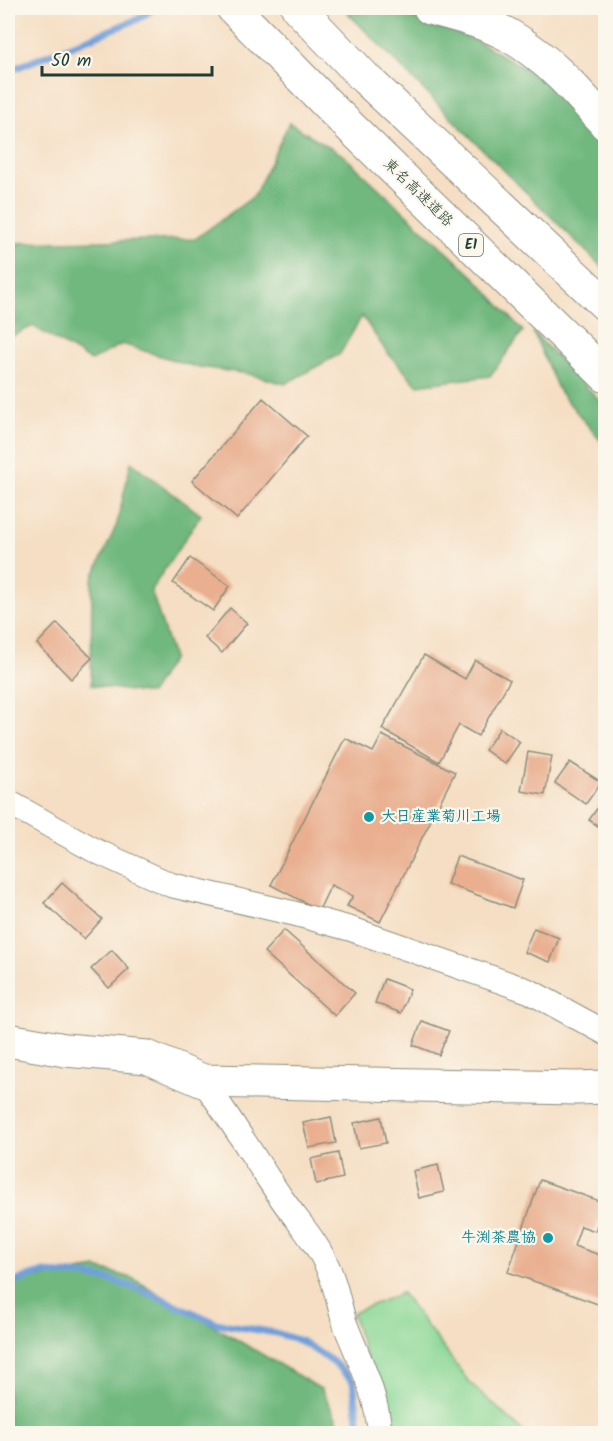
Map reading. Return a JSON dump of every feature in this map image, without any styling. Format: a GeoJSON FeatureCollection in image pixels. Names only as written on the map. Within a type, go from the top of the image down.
{"type":"FeatureCollection","features":[{"type":"Feature","properties":{"kind":"main road","name":"東名高速道路"},"geometry":{"type":"LineString","coordinates":[[233,8],[336,113],[606,376]]}},
{"type":"Feature","properties":{"kind":"main road"},"geometry":{"type":"LineString","coordinates":[[298,8],[366,79],[606,305]]}},
{"type":"Feature","properties":{"kind":"main road"},"geometry":{"type":"LineString","coordinates":[[430,8],[468,18],[508,35],[549,63],[606,124]]}},
{"type":"Feature","properties":{"kind":"main road"},"geometry":{"type":"LineString","coordinates":[[8,1040],[65,1050],[147,1057],[203,1081],[606,1088]]}},
{"type":"Feature","properties":{"kind":"street"},"geometry":{"type":"LineString","coordinates":[[8,802],[94,850],[171,885],[281,910],[351,929],[529,991],[606,1033]]}},
{"type":"Feature","properties":{"kind":"street"},"geometry":{"type":"LineString","coordinates":[[203,1081],[224,1109],[283,1201],[314,1242],[328,1269],[345,1324],[371,1387],[380,1434]]}},
{"type":"Feature","properties":{"kind":"green space"},"geometry":{"type":"Polygon","coordinates":[[[343,8],[389,8],[477,41],[544,79],[605,150],[605,270],[476,143],[343,8]]]}},
{"type":"Feature","properties":{"kind":"green space"},"geometry":{"type":"Polygon","coordinates":[[[289,123],[343,155],[475,278],[523,331],[490,376],[417,385],[386,351],[362,316],[340,354],[285,384],[249,374],[193,366],[122,344],[91,361],[33,326],[8,338],[8,243],[195,239],[254,196],[289,123]]]}},
{"type":"Feature","properties":{"kind":"green space"},"geometry":{"type":"Polygon","coordinates":[[[533,332],[605,406],[605,446],[559,391],[533,332]]]}},
{"type":"Feature","properties":{"kind":"green space"},"geometry":{"type":"Polygon","coordinates":[[[131,462],[201,515],[151,590],[173,658],[150,694],[91,685],[92,580],[117,524],[131,462]]]}},
{"type":"Feature","properties":{"kind":"green space"},"geometry":{"type":"Polygon","coordinates":[[[97,1268],[132,1278],[321,1389],[344,1433],[8,1433],[8,1282],[97,1268]]]}},
{"type":"Feature","properties":{"kind":"green space"},"geometry":{"type":"Polygon","coordinates":[[[402,1293],[469,1382],[525,1433],[390,1433],[352,1313],[402,1293]]]}},
{"type":"Feature","properties":{"kind":"building"},"geometry":{"type":"Polygon","coordinates":[[[263,398],[307,436],[237,519],[192,481],[263,398]]]}},
{"type":"Feature","properties":{"kind":"building"},"geometry":{"type":"Polygon","coordinates":[[[190,558],[230,586],[213,611],[173,583],[190,558]]]}},
{"type":"Feature","properties":{"kind":"building"},"geometry":{"type":"Polygon","coordinates":[[[230,608],[247,623],[222,653],[205,638],[230,608]]]}},
{"type":"Feature","properties":{"kind":"building"},"geometry":{"type":"Polygon","coordinates":[[[57,623],[92,658],[71,679],[37,644],[57,623]]]}},
{"type":"Feature","properties":{"kind":"building"},"geometry":{"type":"Polygon","coordinates":[[[424,655],[465,679],[475,660],[510,680],[478,736],[459,725],[439,762],[382,729],[424,655]]]}},
{"type":"Feature","properties":{"kind":"building"},"geometry":{"type":"Polygon","coordinates":[[[500,728],[520,742],[505,764],[485,750],[500,728]]]}},
{"type":"Feature","properties":{"kind":"building","name":"大日産業菊川工場"},"geometry":{"type":"Polygon","coordinates":[[[382,735],[455,772],[380,922],[347,906],[353,896],[331,885],[319,910],[271,885],[345,738],[373,752],[382,735]]]}},
{"type":"Feature","properties":{"kind":"building"},"geometry":{"type":"Polygon","coordinates":[[[528,752],[552,756],[545,795],[521,791],[528,752]]]}},
{"type":"Feature","properties":{"kind":"building"},"geometry":{"type":"Polygon","coordinates":[[[570,762],[601,782],[586,804],[555,783],[570,762]]]}},
{"type":"Feature","properties":{"kind":"building"},"geometry":{"type":"Polygon","coordinates":[[[606,796],[606,831],[589,820],[606,796]]]}},
{"type":"Feature","properties":{"kind":"building"},"geometry":{"type":"Polygon","coordinates":[[[457,856],[523,880],[513,908],[447,884],[457,856]]]}},
{"type":"Feature","properties":{"kind":"building"},"geometry":{"type":"Polygon","coordinates":[[[62,883],[102,919],[84,939],[44,903],[62,883]]]}},
{"type":"Feature","properties":{"kind":"building"},"geometry":{"type":"Polygon","coordinates":[[[534,928],[559,938],[550,962],[524,952],[534,928]]]}},
{"type":"Feature","properties":{"kind":"building"},"geometry":{"type":"Polygon","coordinates":[[[284,930],[355,993],[335,1016],[264,952],[284,930]]]}},
{"type":"Feature","properties":{"kind":"building"},"geometry":{"type":"Polygon","coordinates":[[[112,950],[129,969],[109,988],[91,969],[112,950]]]}},
{"type":"Feature","properties":{"kind":"building"},"geometry":{"type":"Polygon","coordinates":[[[384,979],[410,989],[401,1013],[375,1003],[384,979]]]}},
{"type":"Feature","properties":{"kind":"building"},"geometry":{"type":"Polygon","coordinates":[[[422,1021],[449,1031],[439,1055],[413,1045],[422,1021]]]}},
{"type":"Feature","properties":{"kind":"building"},"geometry":{"type":"Polygon","coordinates":[[[331,1117],[336,1143],[309,1148],[303,1123],[331,1117]]]}},
{"type":"Feature","properties":{"kind":"building"},"geometry":{"type":"Polygon","coordinates":[[[381,1117],[386,1143],[359,1148],[354,1123],[381,1117]]]}},
{"type":"Feature","properties":{"kind":"building"},"geometry":{"type":"Polygon","coordinates":[[[338,1153],[343,1178],[316,1184],[311,1159],[338,1153]]]}},
{"type":"Feature","properties":{"kind":"building"},"geometry":{"type":"Polygon","coordinates":[[[438,1165],[444,1192],[419,1198],[413,1171],[438,1165]]]}},
{"type":"Feature","properties":{"kind":"building","name":"牛渕茶農協"},"geometry":{"type":"Polygon","coordinates":[[[540,1180],[605,1203],[595,1231],[581,1226],[574,1246],[606,1257],[606,1307],[508,1272],[540,1180]]]}},
{"type":"Feature","properties":{"kind":"waterway"},"geometry":{"type":"LineString","coordinates":[[8,71],[138,19],[155,8]]}},
{"type":"Feature","properties":{"kind":"waterway"},"geometry":{"type":"LineString","coordinates":[[8,1286],[24,1278],[43,1273],[111,1280],[144,1291],[216,1323],[276,1333],[301,1341],[333,1362],[353,1381],[360,1434]]}},
{"type":"Feature","properties":{"kind":"place","name":"大日産業菊川工場"},"geometry":{"type":"Point","coordinates":[369,817]}},
{"type":"Feature","properties":{"kind":"place","name":"牛渕茶農協"},"geometry":{"type":"Point","coordinates":[548,1238]}}]}
